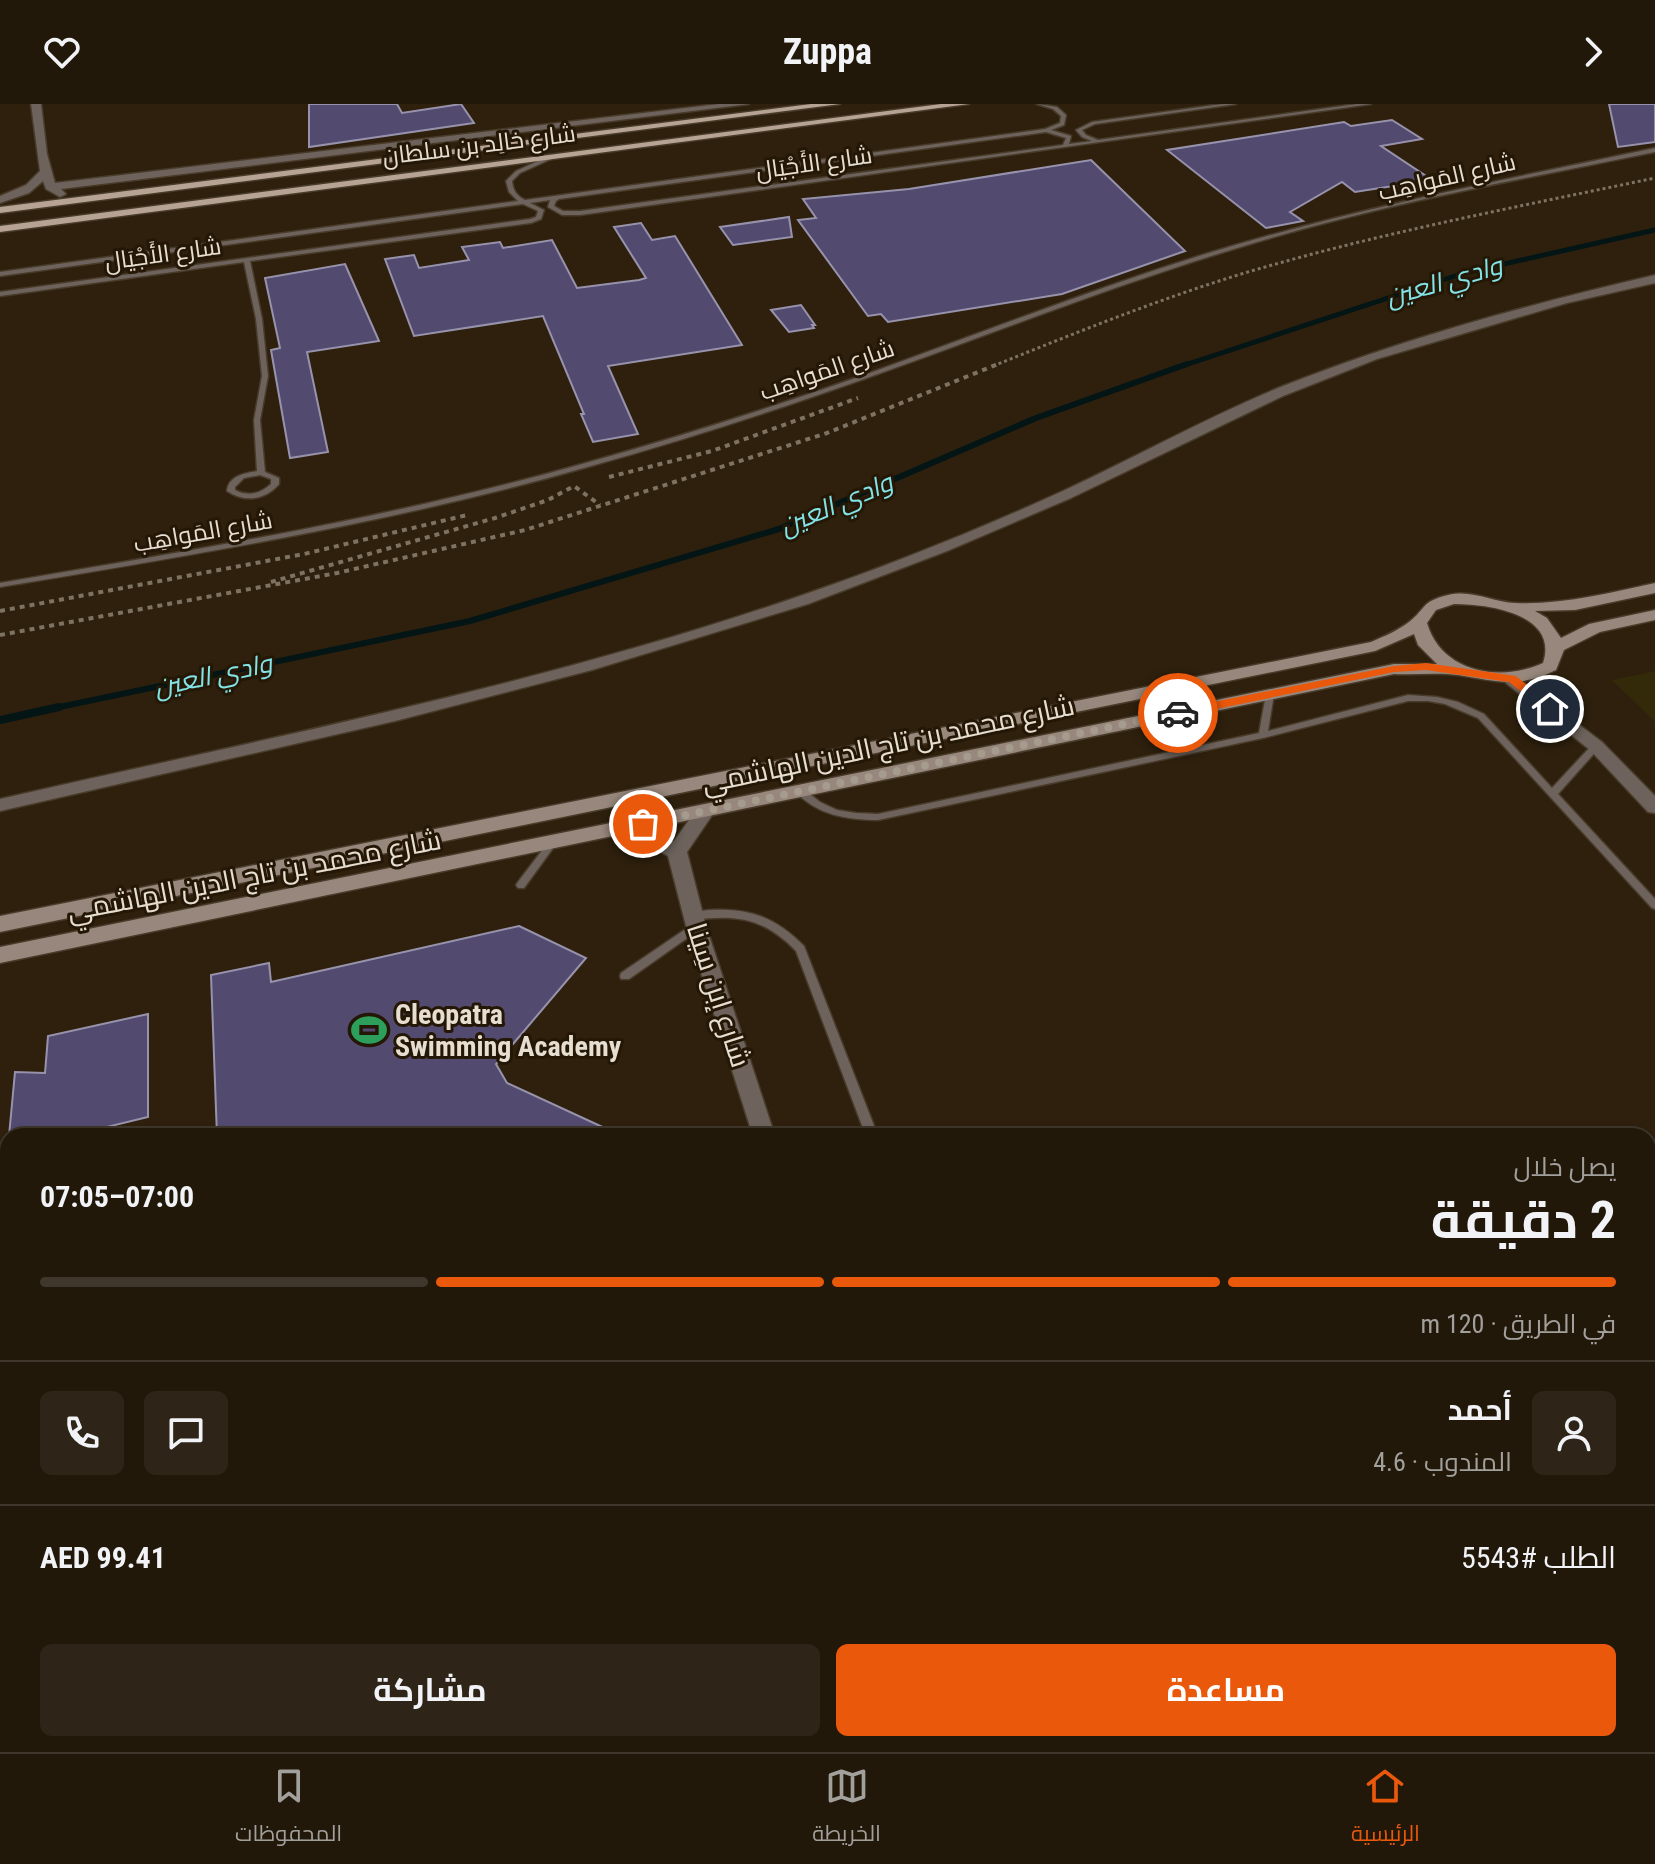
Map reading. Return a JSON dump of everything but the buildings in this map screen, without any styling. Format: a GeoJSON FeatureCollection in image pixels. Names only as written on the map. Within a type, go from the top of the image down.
{"type":"FeatureCollection","features":[{"type":"Feature","properties":{"kind":"main road","name":"شارع خالِد بن سلطان"},"geometry":{"type":"LineString","coordinates":[[0,210],[835,104]]}},
{"type":"Feature","properties":{"kind":"main road","name":"شارع خالِد بن سلطان"},"geometry":{"type":"LineString","coordinates":[[0,229],[964,104]]}},
{"type":"Feature","properties":{"kind":"main road"},"geometry":{"type":"LineString","coordinates":[[395,160],[430,143]]}},
{"type":"Feature","properties":{"kind":"street"},"geometry":{"type":"LineString","coordinates":[[36,104],[44,173],[50,187],[55,192],[88,199]]}},
{"type":"Feature","properties":{"kind":"street"},"geometry":{"type":"LineString","coordinates":[[50,187],[430,143],[685,108],[744,104]]}},
{"type":"Feature","properties":{"kind":"street"},"geometry":{"type":"LineString","coordinates":[[0,200],[37,184],[44,173]]}},
{"type":"Feature","properties":{"kind":"street"},"geometry":{"type":"LineString","coordinates":[[0,805],[395,715],[592,665],[802,601],[942,548],[1066,495],[1265,399],[1372,356],[1564,300],[1655,279]]}},
{"type":"Feature","properties":{"kind":"street"},"geometry":{"type":"LineString","coordinates":[[1513,607],[1575,605],[1655,588]]}},
{"type":"Feature","properties":{"kind":"street","name":"شارع محمد بن تاج الدين الهاشمي"},"geometry":{"type":"LineString","coordinates":[[0,924],[1375,646],[1401,636],[1419,623],[1430,607],[1452,599],[1482,599],[1513,607]]}},
{"type":"Feature","properties":{"kind":"street"},"geometry":{"type":"LineString","coordinates":[[1419,623],[1424,643],[1445,662],[1460,670],[1495,679],[1528,677],[1550,666],[1556,647],[1553,638],[1538,620],[1513,607]]}},
{"type":"Feature","properties":{"kind":"street"},"geometry":{"type":"LineString","coordinates":[[1556,647],[1595,628],[1655,615]]}},
{"type":"Feature","properties":{"kind":"street","name":"شارع محمد بن تاج الدين الهاشمي"},"geometry":{"type":"LineString","coordinates":[[0,955],[1394,669],[1426,667],[1460,670]]}},
{"type":"Feature","properties":{"kind":"street"},"geometry":{"type":"LineString","coordinates":[[1512,679],[1596,746],[1655,807]]}},
{"type":"Feature","properties":{"kind":"street"},"geometry":{"type":"LineString","coordinates":[[621,829],[652,838],[677,852],[706,811]]}},
{"type":"Feature","properties":{"kind":"street","name":"شارع إبن سِينا"},"geometry":{"type":"LineString","coordinates":[[677,852],[695,921],[761,1128]]}},
{"type":"Feature","properties":{"kind":"lane"},"geometry":{"type":"LineString","coordinates":[[1040,104],[1055,108],[1064,116],[1062,124],[1046,130]]}},
{"type":"Feature","properties":{"kind":"lane"},"geometry":{"type":"LineString","coordinates":[[1106,140],[1084,136],[1079,130],[1094,123],[1233,104]]}},
{"type":"Feature","properties":{"kind":"lane","name":"شارع الأَجْيَال"},"geometry":{"type":"LineString","coordinates":[[566,194],[553,200],[551,207],[562,213],[580,213],[1368,104]]}},
{"type":"Feature","properties":{"kind":"lane"},"geometry":{"type":"LineString","coordinates":[[1046,130],[1069,137],[1065,146]]}},
{"type":"Feature","properties":{"kind":"lane","name":"شارع الأَجْيَال"},"geometry":{"type":"LineString","coordinates":[[0,274],[1046,130]]}},
{"type":"Feature","properties":{"kind":"lane","name":"شارع المَواهِب"},"geometry":{"type":"LineString","coordinates":[[0,585],[259,541],[541,478],[792,402],[1243,244],[1411,202],[1655,150]]}},
{"type":"Feature","properties":{"kind":"lane","name":"شارع الأَجْيَال"},"geometry":{"type":"LineString","coordinates":[[0,294],[508,225],[539,218],[541,210],[522,202],[510,190],[509,181],[518,172],[549,158]]}},
{"type":"Feature","properties":{"kind":"lane"},"geometry":{"type":"LineString","coordinates":[[236,263],[223,253],[240,241]]}},
{"type":"Feature","properties":{"kind":"lane"},"geometry":{"type":"LineString","coordinates":[[175,250],[195,257],[183,270]]}},
{"type":"Feature","properties":{"kind":"lane"},"geometry":{"type":"LineString","coordinates":[[247,261],[259,319],[265,376],[257,420],[261,473]]}},
{"type":"Feature","properties":{"kind":"lane"},"geometry":{"type":"LineString","coordinates":[[261,473],[275,478],[275,484],[264,493],[245,497],[231,491],[231,486],[242,476],[261,473]]}},
{"type":"Feature","properties":{"kind":"lane"},"geometry":{"type":"LineString","coordinates":[[1263,735],[1270,694]]}},
{"type":"Feature","properties":{"kind":"lane"},"geometry":{"type":"LineString","coordinates":[[799,790],[824,809],[850,816],[878,817],[1263,735],[1408,698],[1446,700],[1481,716],[1655,905]]}},
{"type":"Feature","properties":{"kind":"lane"},"geometry":{"type":"LineString","coordinates":[[1554,792],[1596,746]]}},
{"type":"Feature","properties":{"kind":"lane"},"geometry":{"type":"LineString","coordinates":[[521,885],[553,842]]}},
{"type":"Feature","properties":{"kind":"lane"},"geometry":{"type":"LineString","coordinates":[[625,976],[695,921],[718,912],[743,913],[767,920],[786,932],[800,949],[869,1128]]}},
{"type":"Feature","properties":{"kind":"path"},"geometry":{"type":"LineString","coordinates":[[0,635],[233,592],[525,530],[827,433],[1132,310],[1281,262],[1412,229],[1655,178]]}},
{"type":"Feature","properties":{"kind":"path"},"geometry":{"type":"LineString","coordinates":[[233,592],[495,518],[548,500],[574,486],[600,506]]}},
{"type":"Feature","properties":{"kind":"sand"},"geometry":{"type":"Polygon","coordinates":[[[1655,671],[1655,722],[1612,680],[1655,671]]]}},
{"type":"Feature","properties":{"kind":"waterway","name":"وادي العين"},"geometry":{"type":"LineString","coordinates":[[1182,366],[1464,273],[1655,230]]}},
{"type":"Feature","properties":{"kind":"waterway","name":"وادي العين"},"geometry":{"type":"LineString","coordinates":[[50,709],[470,621],[779,529],[1036,418],[1187,364]]}},
{"type":"Feature","properties":{"kind":"waterway","name":"وادي العين"},"geometry":{"type":"LineString","coordinates":[[0,720],[59,707]]}},
{"type":"Feature","properties":{"kind":"way so far"},"geometry":{"type":"LineString","coordinates":[[643,824],[1178,713]]}},
{"type":"Feature","properties":{"kind":"place","name":"Cleopatra Swimming Academy"},"geometry":{"type":"Point","coordinates":[369,1030]}},
{"type":"Feature","properties":{"kind":"route"},"geometry":{"type":"LineString","coordinates":[[1178,713],[1394,669],[1426,667],[1512,679],[1550,709]]}}]}
